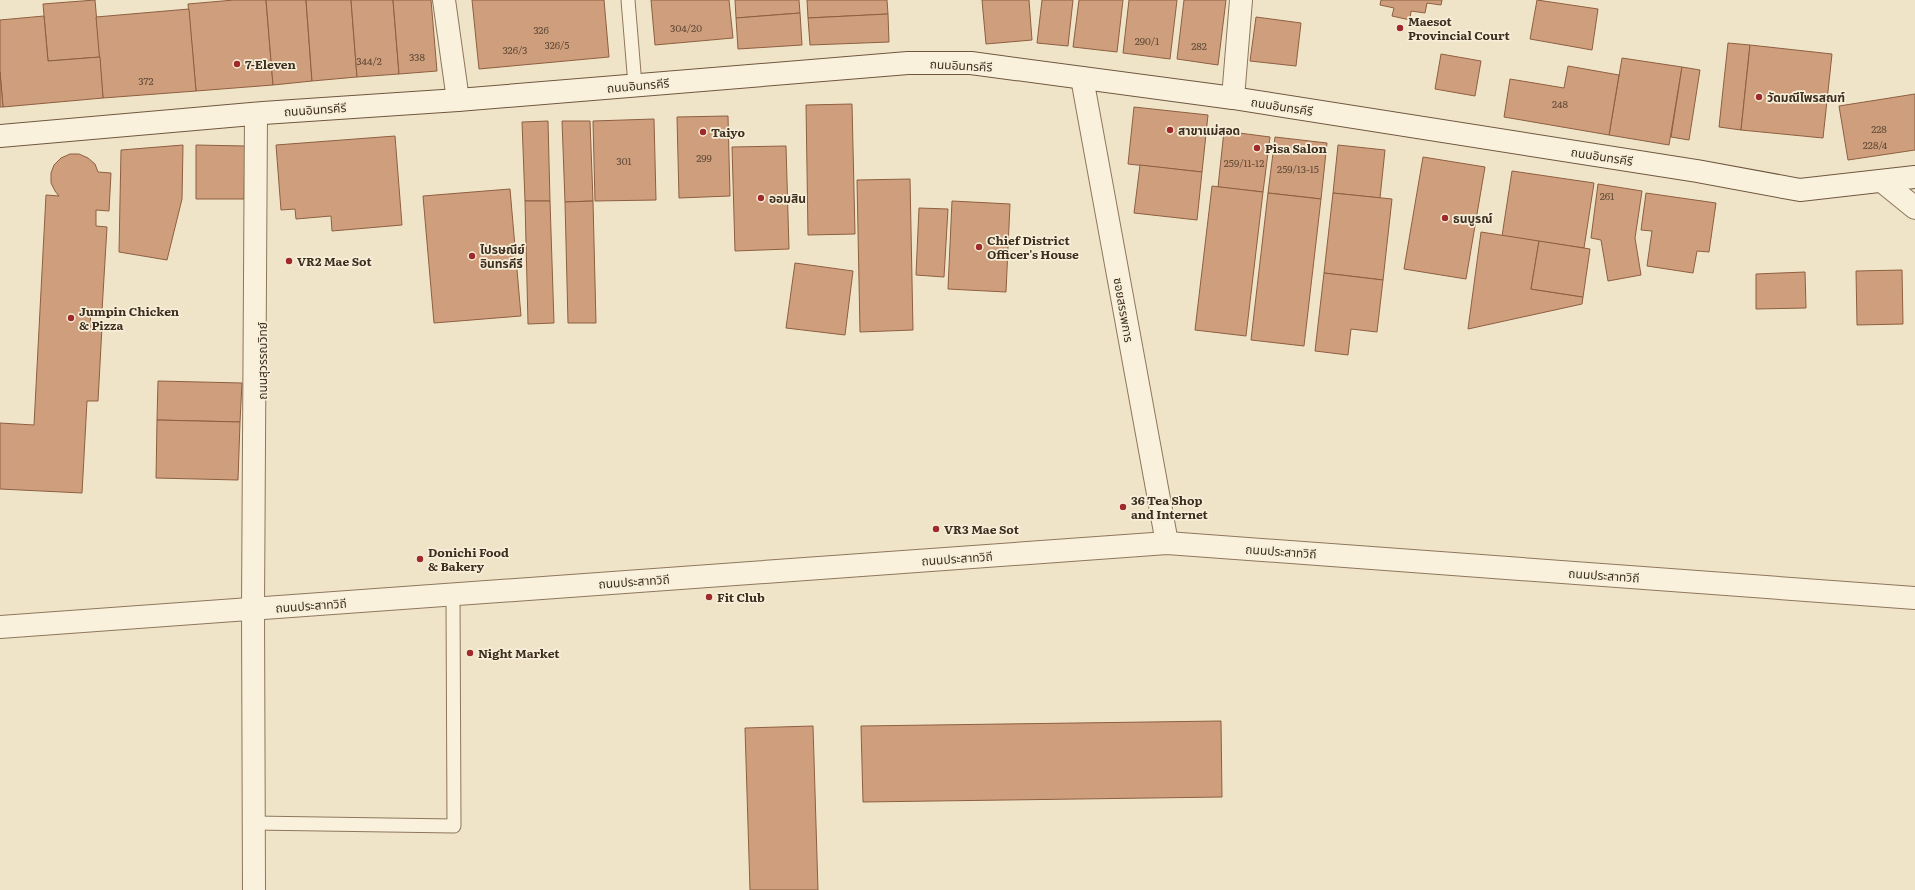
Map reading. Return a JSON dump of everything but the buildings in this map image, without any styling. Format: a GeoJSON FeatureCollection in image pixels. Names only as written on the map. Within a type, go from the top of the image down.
{"type":"FeatureCollection","features":[{"type":"Feature","properties":{"kind":"street"},"geometry":{"type":"LineString","coordinates":[[444,0],[458,100]]}},
{"type":"Feature","properties":{"kind":"street"},"geometry":{"type":"LineString","coordinates":[[1233,98],[1241,0]]}},
{"type":"Feature","properties":{"kind":"street","name":"ถนนอินทรคีรี"},"geometry":{"type":"LineString","coordinates":[[0,136],[260,113],[458,100],[908,63],[972,63],[1233,98],[1689,170],[1800,190],[1883,182],[1915,177]]}},
{"type":"Feature","properties":{"kind":"street","name":"ซอยสรรพการ"},"geometry":{"type":"LineString","coordinates":[[1082,78],[1167,543]]}},
{"type":"Feature","properties":{"kind":"street","name":"ถนนสุวรรณวิทย์"},"geometry":{"type":"LineString","coordinates":[[254,890],[260,113]]}},
{"type":"Feature","properties":{"kind":"street"},"geometry":{"type":"LineString","coordinates":[[1883,182],[1915,208]]}},
{"type":"Feature","properties":{"kind":"street","name":"ถนนประสาทวิถี"},"geometry":{"type":"LineString","coordinates":[[0,627],[1167,543],[1915,598]]}},
{"type":"Feature","properties":{"kind":"lane"},"geometry":{"type":"LineString","coordinates":[[628,0],[636,85]]}},
{"type":"Feature","properties":{"kind":"lane"},"geometry":{"type":"LineString","coordinates":[[254,823],[454,826],[453,594]]}},
{"type":"Feature","properties":{"kind":"place","name":"Maesot Provincial Court"},"geometry":{"type":"Point","coordinates":[1400,28]}},
{"type":"Feature","properties":{"kind":"place","name":"7-Eleven"},"geometry":{"type":"Point","coordinates":[237,64]}},
{"type":"Feature","properties":{"kind":"place","name":"วัดมณีไพรสณฑ์"},"geometry":{"type":"Point","coordinates":[1759,97]}},
{"type":"Feature","properties":{"kind":"place","name":"สาขาแม่สอด"},"geometry":{"type":"Point","coordinates":[1170,130]}},
{"type":"Feature","properties":{"kind":"place","name":"Taiyo"},"geometry":{"type":"Point","coordinates":[703,132]}},
{"type":"Feature","properties":{"kind":"place","name":"Pisa Salon"},"geometry":{"type":"Point","coordinates":[1257,148]}},
{"type":"Feature","properties":{"kind":"place","name":"ออมสิน"},"geometry":{"type":"Point","coordinates":[761,198]}},
{"type":"Feature","properties":{"kind":"place","name":"ธนบูรณ์"},"geometry":{"type":"Point","coordinates":[1445,218]}},
{"type":"Feature","properties":{"kind":"place","name":"Chief District Officer's House"},"geometry":{"type":"Point","coordinates":[979,247]}},
{"type":"Feature","properties":{"kind":"place","name":"ไปรษณีย์ อินทรคีรี"},"geometry":{"type":"Point","coordinates":[472,256]}},
{"type":"Feature","properties":{"kind":"place","name":"VR2 Mae Sot"},"geometry":{"type":"Point","coordinates":[289,261]}},
{"type":"Feature","properties":{"kind":"place","name":"Jumpin Chicken & Pizza"},"geometry":{"type":"Point","coordinates":[71,318]}},
{"type":"Feature","properties":{"kind":"place","name":"36 Tea Shop and Internet"},"geometry":{"type":"Point","coordinates":[1123,507]}},
{"type":"Feature","properties":{"kind":"place","name":"VR3 Mae Sot"},"geometry":{"type":"Point","coordinates":[936,529]}},
{"type":"Feature","properties":{"kind":"place","name":"Donichi Food & Bakery"},"geometry":{"type":"Point","coordinates":[420,559]}},
{"type":"Feature","properties":{"kind":"place","name":"Fit Club"},"geometry":{"type":"Point","coordinates":[709,597]}},
{"type":"Feature","properties":{"kind":"place","name":"Night Market"},"geometry":{"type":"Point","coordinates":[470,653]}}]}
